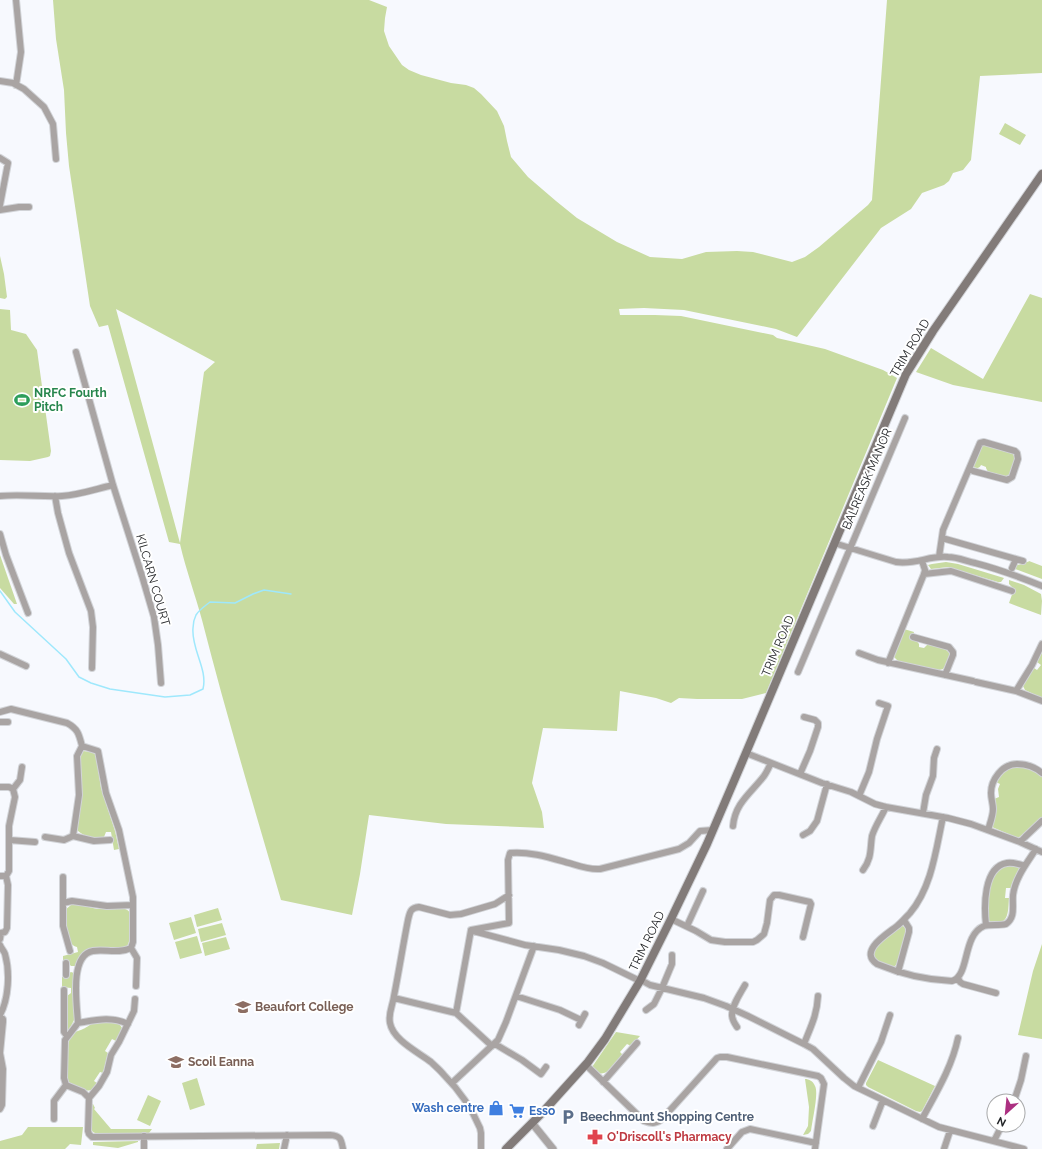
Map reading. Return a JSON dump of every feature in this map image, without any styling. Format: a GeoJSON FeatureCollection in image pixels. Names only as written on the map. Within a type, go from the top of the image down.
{"type":"FeatureCollection","features":[{"type":"Feature","properties":{"kind":"main road","name":"TRIM ROAD"},"geometry":{"type":"LineString","coordinates":[[506,1149],[586,1065],[605,1039],[640,981],[713,830],[906,374],[1042,174]]}},
{"type":"Feature","properties":{"kind":"street"},"geometry":{"type":"LineString","coordinates":[[16,0],[21,52],[16,85]]}},
{"type":"Feature","properties":{"kind":"street"},"geometry":{"type":"LineString","coordinates":[[0,81],[16,85],[24,89],[44,107],[52,124],[56,159]]}},
{"type":"Feature","properties":{"kind":"street"},"geometry":{"type":"LineString","coordinates":[[0,158],[8,163],[0,205]]}},
{"type":"Feature","properties":{"kind":"street"},"geometry":{"type":"LineString","coordinates":[[0,210],[29,207]]}},
{"type":"Feature","properties":{"kind":"street","name":"KILCARN COURT"},"geometry":{"type":"LineString","coordinates":[[76,352],[113,485],[154,617],[161,682]]}},
{"type":"Feature","properties":{"kind":"street","name":"BALREASK MANOR"},"geometry":{"type":"LineString","coordinates":[[850,548],[905,418]]}},
{"type":"Feature","properties":{"kind":"street"},"geometry":{"type":"LineString","coordinates":[[939,557],[943,530],[980,443],[984,442],[1014,451],[1018,455],[1012,477],[1007,480],[973,471]]}},
{"type":"Feature","properties":{"kind":"street"},"geometry":{"type":"LineString","coordinates":[[0,496],[55,496],[76,494],[113,485]]}},
{"type":"Feature","properties":{"kind":"street"},"geometry":{"type":"LineString","coordinates":[[55,496],[69,553],[91,611],[93,627],[92,668]]}},
{"type":"Feature","properties":{"kind":"street"},"geometry":{"type":"LineString","coordinates":[[0,534],[6,555],[28,613]]}},
{"type":"Feature","properties":{"kind":"street"},"geometry":{"type":"LineString","coordinates":[[942,538],[1023,561]]}},
{"type":"Feature","properties":{"kind":"street","name":"BALREASK MANOR"},"geometry":{"type":"LineString","coordinates":[[834,543],[903,563],[939,557],[955,557],[1013,574],[1042,586]]}},
{"type":"Feature","properties":{"kind":"street"},"geometry":{"type":"LineString","coordinates":[[798,672],[850,548]]}},
{"type":"Feature","properties":{"kind":"street"},"geometry":{"type":"LineString","coordinates":[[1012,568],[1016,559]]}},
{"type":"Feature","properties":{"kind":"street"},"geometry":{"type":"LineString","coordinates":[[888,662],[924,574],[925,570],[922,561]]}},
{"type":"Feature","properties":{"kind":"street"},"geometry":{"type":"LineString","coordinates":[[924,574],[951,571],[1012,591]]}},
{"type":"Feature","properties":{"kind":"street"},"geometry":{"type":"LineString","coordinates":[[913,637],[952,649],[953,655],[945,675]]}},
{"type":"Feature","properties":{"kind":"street"},"geometry":{"type":"LineString","coordinates":[[1016,691],[1032,665],[1042,644]]}},
{"type":"Feature","properties":{"kind":"street"},"geometry":{"type":"LineString","coordinates":[[859,653],[878,660],[1016,691],[1042,701]]}},
{"type":"Feature","properties":{"kind":"street"},"geometry":{"type":"LineString","coordinates":[[0,654],[26,666]]}},
{"type":"Feature","properties":{"kind":"street"},"geometry":{"type":"LineString","coordinates":[[859,796],[869,772],[877,739],[888,706],[879,703]]}},
{"type":"Feature","properties":{"kind":"street"},"geometry":{"type":"LineString","coordinates":[[0,712],[11,709],[67,723],[78,731],[82,746],[77,756],[79,795],[73,836]]}},
{"type":"Feature","properties":{"kind":"street"},"geometry":{"type":"LineString","coordinates":[[800,774],[814,741],[818,727],[818,723],[815,720],[804,717]]}},
{"type":"Feature","properties":{"kind":"street"},"geometry":{"type":"LineString","coordinates":[[0,722],[8,722]]}},
{"type":"Feature","properties":{"kind":"street"},"geometry":{"type":"LineString","coordinates":[[82,746],[98,751],[106,793],[119,830],[133,897],[133,942],[131,948],[137,958],[136,986]]}},
{"type":"Feature","properties":{"kind":"street"},"geometry":{"type":"LineString","coordinates":[[923,813],[926,795],[933,776],[934,758],[937,749]]}},
{"type":"Feature","properties":{"kind":"street"},"geometry":{"type":"LineString","coordinates":[[746,752],[859,796],[875,804],[943,817],[988,830],[1039,851],[1025,866],[1015,885],[1012,919],[1006,924],[986,925],[976,931],[969,947],[964,966],[958,978],[952,981],[942,981],[898,972],[877,964],[871,959],[870,954],[877,942],[904,920],[915,907],[928,880],[933,864],[943,817]]}},
{"type":"Feature","properties":{"kind":"street"},"geometry":{"type":"LineString","coordinates":[[733,826],[734,817],[740,806],[764,776],[772,762]]}},
{"type":"Feature","properties":{"kind":"street"},"geometry":{"type":"LineString","coordinates":[[988,830],[993,809],[991,797],[992,786],[1000,772],[1005,767],[1017,764],[1032,767],[1042,773]]}},
{"type":"Feature","properties":{"kind":"street"},"geometry":{"type":"LineString","coordinates":[[13,789],[20,780],[22,767]]}},
{"type":"Feature","properties":{"kind":"street"},"geometry":{"type":"LineString","coordinates":[[803,835],[810,831],[817,821],[828,784]]}},
{"type":"Feature","properties":{"kind":"street"},"geometry":{"type":"LineString","coordinates":[[0,787],[13,789]]}},
{"type":"Feature","properties":{"kind":"street"},"geometry":{"type":"LineString","coordinates":[[0,935],[5,932],[6,928],[8,884],[3,876],[9,871],[10,866],[8,852],[10,826],[15,797],[15,792],[13,789]]}},
{"type":"Feature","properties":{"kind":"street"},"geometry":{"type":"LineString","coordinates":[[863,870],[868,863],[874,831],[886,807]]}},
{"type":"Feature","properties":{"kind":"street"},"geometry":{"type":"LineString","coordinates":[[1020,842],[1042,821]]}},
{"type":"Feature","properties":{"kind":"street"},"geometry":{"type":"LineString","coordinates":[[471,930],[509,923],[508,860],[510,853],[518,852],[554,858],[593,870],[679,849],[689,844],[700,832],[713,830]]}},
{"type":"Feature","properties":{"kind":"street"},"geometry":{"type":"LineString","coordinates":[[45,837],[64,840],[73,836],[94,841],[110,840]]}},
{"type":"Feature","properties":{"kind":"street"},"geometry":{"type":"LineString","coordinates":[[9,840],[36,842]]}},
{"type":"Feature","properties":{"kind":"street"},"geometry":{"type":"LineString","coordinates":[[986,925],[984,908],[986,894],[993,873],[1002,864],[1015,863],[1025,866]]}},
{"type":"Feature","properties":{"kind":"street"},"geometry":{"type":"LineString","coordinates":[[63,877],[64,926],[70,951]]}},
{"type":"Feature","properties":{"kind":"street"},"geometry":{"type":"LineString","coordinates":[[687,926],[703,891]]}},
{"type":"Feature","properties":{"kind":"street"},"geometry":{"type":"LineString","coordinates":[[481,1149],[481,1133],[478,1123],[464,1100],[452,1083],[431,1062],[403,1042],[395,1034],[390,1024],[389,1015],[394,998],[410,911],[419,907],[450,915],[461,914],[495,904],[509,895]]}},
{"type":"Feature","properties":{"kind":"street"},"geometry":{"type":"LineString","coordinates":[[671,919],[687,926],[711,940],[724,942],[752,942],[764,934],[770,900],[774,895],[779,895],[810,902],[811,906],[803,937]]}},
{"type":"Feature","properties":{"kind":"street"},"geometry":{"type":"LineString","coordinates":[[63,903],[72,901],[107,906],[133,905]]}},
{"type":"Feature","properties":{"kind":"street"},"geometry":{"type":"LineString","coordinates":[[898,972],[909,932],[909,928],[904,920]]}},
{"type":"Feature","properties":{"kind":"street"},"geometry":{"type":"LineString","coordinates":[[471,930],[534,946],[584,956],[650,985],[704,998],[733,1009],[813,1049],[844,1078],[858,1088],[922,1119],[939,1127],[1024,1149]]}},
{"type":"Feature","properties":{"kind":"street"},"geometry":{"type":"LineString","coordinates":[[456,1013],[471,930]]}},
{"type":"Feature","properties":{"kind":"street"},"geometry":{"type":"LineString","coordinates":[[0,945],[4,953],[3,958],[7,970],[6,1001],[0,1016],[3,1022],[0,1053],[3,1069],[3,1082],[2,1105],[0,1109]]}},
{"type":"Feature","properties":{"kind":"street"},"geometry":{"type":"LineString","coordinates":[[452,1083],[494,1045],[502,1032],[534,946]]}},
{"type":"Feature","properties":{"kind":"street"},"geometry":{"type":"LineString","coordinates":[[78,1023],[76,998],[77,970],[84,956],[94,951],[124,950],[131,948]]}},
{"type":"Feature","properties":{"kind":"street"},"geometry":{"type":"LineString","coordinates":[[646,1010],[654,1004],[662,988],[672,964],[672,955]]}},
{"type":"Feature","properties":{"kind":"street"},"geometry":{"type":"LineString","coordinates":[[66,969],[77,970]]}},
{"type":"Feature","properties":{"kind":"street"},"geometry":{"type":"LineString","coordinates":[[958,978],[963,984],[996,994]]}},
{"type":"Feature","properties":{"kind":"street"},"geometry":{"type":"LineString","coordinates":[[737,1027],[733,1020],[733,1009],[745,985]]}},
{"type":"Feature","properties":{"kind":"street"},"geometry":{"type":"LineString","coordinates":[[64,990],[64,1032],[67,1036]]}},
{"type":"Feature","properties":{"kind":"street"},"geometry":{"type":"LineString","coordinates":[[516,996],[560,1010],[580,1023],[585,1014]]}},
{"type":"Feature","properties":{"kind":"street"},"geometry":{"type":"LineString","coordinates":[[804,1044],[815,1018],[818,996]]}},
{"type":"Feature","properties":{"kind":"street"},"geometry":{"type":"LineString","coordinates":[[394,998],[456,1013],[494,1045],[522,1060],[541,1074],[546,1067]]}},
{"type":"Feature","properties":{"kind":"street"},"geometry":{"type":"LineString","coordinates":[[135,999],[134,1011],[111,1055],[107,1072],[99,1086],[89,1098],[88,1131],[92,1137],[330,1135],[340,1138],[343,1149]]}},
{"type":"Feature","properties":{"kind":"street"},"geometry":{"type":"LineString","coordinates":[[858,1088],[881,1042],[890,1015]]}},
{"type":"Feature","properties":{"kind":"street"},"geometry":{"type":"LineString","coordinates":[[66,1085],[64,1078],[65,1040],[78,1023],[116,1019],[128,1024]]}},
{"type":"Feature","properties":{"kind":"street"},"geometry":{"type":"LineString","coordinates":[[922,1119],[946,1075],[958,1038]]}},
{"type":"Feature","properties":{"kind":"street"},"geometry":{"type":"LineString","coordinates":[[603,1082],[637,1043]]}},
{"type":"Feature","properties":{"kind":"street"},"geometry":{"type":"LineString","coordinates":[[1017,1093],[1022,1080],[1026,1056]]}},
{"type":"Feature","properties":{"kind":"street"},"geometry":{"type":"LineString","coordinates":[[586,1065],[644,1121],[652,1124],[663,1118],[715,1060],[720,1057],[818,1076],[821,1078],[824,1084],[816,1146],[750,1130],[742,1132],[727,1149]]}},
{"type":"Feature","properties":{"kind":"street"},"geometry":{"type":"LineString","coordinates":[[66,1085],[83,1092],[89,1098]]}},
{"type":"Feature","properties":{"kind":"street"},"geometry":{"type":"LineString","coordinates":[[54,1119],[54,1101],[66,1085]]}},
{"type":"Feature","properties":{"kind":"street"},"geometry":{"type":"LineString","coordinates":[[873,1126],[883,1100]]}},
{"type":"Feature","properties":{"kind":"street"},"geometry":{"type":"LineString","coordinates":[[532,1123],[553,1149]]}},
{"type":"Feature","properties":{"kind":"street"},"geometry":{"type":"LineString","coordinates":[[944,1149],[950,1130]]}},
{"type":"Feature","properties":{"kind":"street"},"geometry":{"type":"LineString","coordinates":[[994,1141],[998,1133]]}},
{"type":"Feature","properties":{"kind":"street"},"geometry":{"type":"LineString","coordinates":[[284,1149],[287,1135]]}},
{"type":"Feature","properties":{"kind":"street"},"geometry":{"type":"LineString","coordinates":[[144,1136],[144,1149]]}},
{"type":"Feature","properties":{"kind":"green space"},"geometry":{"type":"Polygon","coordinates":[[[53,0],[369,0],[387,7],[384,31],[389,46],[402,65],[421,75],[451,83],[466,85],[474,88],[481,94],[497,111],[504,126],[511,157],[528,177],[577,218],[617,242],[650,257],[682,259],[706,252],[737,251],[753,252],[792,262],[805,257],[819,247],[872,200],[887,0],[1042,0],[1042,73],[980,76],[971,160],[963,170],[953,173],[949,181],[944,185],[922,193],[911,209],[881,228],[797,337],[776,329],[684,310],[644,308],[619,309],[620,315],[681,316],[773,335],[777,338],[825,349],[883,370],[897,378],[766,693],[742,699],[679,698],[671,703],[656,698],[620,691],[617,731],[543,728],[532,783],[542,812],[544,828],[446,824],[369,815],[352,915],[281,900],[230,725],[180,544],[169,542],[108,325],[99,327],[90,306],[69,166],[64,90],[56,39],[53,0]],[[116,309],[180,543],[204,372],[215,362],[116,309]]]}},
{"type":"Feature","properties":{"kind":"green space"},"geometry":{"type":"Polygon","coordinates":[[[1005,123],[1026,135],[1020,145],[999,134],[1005,123]]]}},
{"type":"Feature","properties":{"kind":"green space"},"geometry":{"type":"Polygon","coordinates":[[[0,256],[7,297],[5,299],[0,298],[0,256]]]}},
{"type":"Feature","properties":{"kind":"green space"},"geometry":{"type":"Polygon","coordinates":[[[1030,294],[1042,298],[1042,402],[953,385],[916,372],[931,348],[983,379],[1030,294]]]}},
{"type":"Feature","properties":{"kind":"green space","name":"NRFC Fourth Pitch"},"geometry":{"type":"Polygon","coordinates":[[[0,309],[10,310],[11,330],[26,334],[37,350],[51,451],[50,456],[48,457],[30,461],[0,460],[0,309]]]}},
{"type":"Feature","properties":{"kind":"green space"},"geometry":{"type":"Polygon","coordinates":[[[983,445],[1013,454],[1015,459],[1010,475],[1006,477],[988,472],[986,467],[981,465],[978,468],[972,467],[983,445]]]}},
{"type":"Feature","properties":{"kind":"green space"},"geometry":{"type":"Polygon","coordinates":[[[0,555],[17,604],[14,604],[0,588],[0,555]]]}},
{"type":"Feature","properties":{"kind":"green space"},"geometry":{"type":"Polygon","coordinates":[[[1024,561],[1029,561],[1042,566],[1042,579],[1015,569],[1017,565],[1022,564],[1024,561]]]}},
{"type":"Feature","properties":{"kind":"green space"},"geometry":{"type":"Polygon","coordinates":[[[946,562],[958,564],[1004,578],[1001,582],[998,582],[948,567],[931,569],[928,565],[946,562]]]}},
{"type":"Feature","properties":{"kind":"green space"},"geometry":{"type":"Polygon","coordinates":[[[1009,580],[1024,585],[1041,594],[1041,615],[1009,603],[1014,589],[1009,584],[1009,580]]]}},
{"type":"Feature","properties":{"kind":"green space"},"geometry":{"type":"Polygon","coordinates":[[[904,629],[914,632],[912,639],[916,640],[919,647],[924,648],[928,644],[948,651],[949,657],[943,669],[939,670],[898,661],[894,657],[904,629]]]}},
{"type":"Feature","properties":{"kind":"green space"},"geometry":{"type":"Polygon","coordinates":[[[1042,652],[1042,698],[1025,690],[1023,686],[1034,668],[1037,670],[1041,665],[1037,662],[1042,652]]]}},
{"type":"Feature","properties":{"kind":"green space"},"geometry":{"type":"Polygon","coordinates":[[[83,751],[92,752],[96,755],[101,788],[115,831],[119,849],[114,850],[111,832],[106,832],[104,837],[93,838],[85,836],[76,829],[80,755],[83,751]]]}},
{"type":"Feature","properties":{"kind":"green space"},"geometry":{"type":"Polygon","coordinates":[[[1018,766],[1032,769],[1042,777],[1042,818],[1018,838],[992,827],[994,799],[999,797],[998,789],[1000,784],[996,782],[1005,771],[1018,766]]]}},
{"type":"Feature","properties":{"kind":"green space"},"geometry":{"type":"Polygon","coordinates":[[[1011,865],[1019,868],[1011,888],[1006,888],[1005,898],[1009,898],[1006,918],[1004,921],[995,923],[988,921],[988,901],[992,880],[999,869],[1011,865]]]}},
{"type":"Feature","properties":{"kind":"green space"},"geometry":{"type":"Polygon","coordinates":[[[77,904],[97,909],[125,909],[128,911],[131,916],[131,925],[127,946],[121,948],[96,949],[75,966],[71,966],[69,961],[63,962],[63,956],[78,952],[77,947],[70,942],[66,932],[65,910],[71,905],[77,904]]]}},
{"type":"Feature","properties":{"kind":"green space"},"geometry":{"type":"Polygon","coordinates":[[[218,908],[222,920],[197,927],[194,915],[218,908]]]}},
{"type":"Feature","properties":{"kind":"green space"},"geometry":{"type":"Polygon","coordinates":[[[191,917],[196,933],[174,940],[169,923],[191,917]]]}},
{"type":"Feature","properties":{"kind":"green space"},"geometry":{"type":"Polygon","coordinates":[[[222,923],[226,935],[201,942],[198,929],[222,923]]]}},
{"type":"Feature","properties":{"kind":"green space"},"geometry":{"type":"Polygon","coordinates":[[[903,926],[906,934],[898,962],[895,966],[891,967],[874,960],[873,951],[881,941],[899,927],[903,926]]]}},
{"type":"Feature","properties":{"kind":"green space"},"geometry":{"type":"Polygon","coordinates":[[[197,936],[202,953],[180,959],[175,942],[197,936]]]}},
{"type":"Feature","properties":{"kind":"green space"},"geometry":{"type":"Polygon","coordinates":[[[226,937],[230,949],[205,956],[202,943],[226,937]]]}},
{"type":"Feature","properties":{"kind":"green space"},"geometry":{"type":"Polygon","coordinates":[[[1042,944],[1042,1039],[1018,1035],[1033,971],[1042,944]]]}},
{"type":"Feature","properties":{"kind":"green space"},"geometry":{"type":"Polygon","coordinates":[[[69,973],[74,973],[73,997],[75,1018],[68,1030],[66,1029],[67,996],[71,993],[71,988],[62,987],[62,977],[68,977],[69,973]]]}},
{"type":"Feature","properties":{"kind":"green space"},"geometry":{"type":"Polygon","coordinates":[[[96,1022],[114,1022],[118,1023],[122,1028],[116,1041],[112,1039],[105,1051],[108,1053],[103,1073],[100,1072],[94,1081],[97,1083],[95,1087],[88,1091],[75,1087],[69,1082],[67,1078],[66,1066],[67,1050],[68,1043],[73,1033],[96,1022]]]}},
{"type":"Feature","properties":{"kind":"green space"},"geometry":{"type":"Polygon","coordinates":[[[616,1032],[640,1036],[631,1046],[627,1044],[620,1052],[623,1055],[609,1070],[603,1073],[598,1073],[592,1067],[616,1032]]]}},
{"type":"Feature","properties":{"kind":"green space"},"geometry":{"type":"Polygon","coordinates":[[[878,1060],[935,1086],[922,1111],[916,1111],[866,1085],[878,1060]]]}},
{"type":"Feature","properties":{"kind":"green space"},"geometry":{"type":"Polygon","coordinates":[[[197,1078],[205,1105],[190,1110],[182,1083],[197,1078]]]}},
{"type":"Feature","properties":{"kind":"green space"},"geometry":{"type":"Polygon","coordinates":[[[805,1079],[813,1083],[816,1090],[816,1095],[811,1131],[808,1134],[803,1135],[808,1126],[809,1107],[805,1079]]]}},
{"type":"Feature","properties":{"kind":"green space"},"geometry":{"type":"Polygon","coordinates":[[[148,1095],[161,1101],[150,1126],[137,1120],[148,1095]]]}},
{"type":"Feature","properties":{"kind":"green space"},"geometry":{"type":"Polygon","coordinates":[[[91,1104],[93,1104],[94,1109],[111,1129],[152,1129],[149,1133],[97,1134],[91,1129],[91,1104]]]}},
{"type":"Feature","properties":{"kind":"green space"},"geometry":{"type":"Polygon","coordinates":[[[28,1127],[83,1127],[81,1145],[70,1144],[65,1149],[0,1149],[0,1141],[22,1135],[28,1127]]]}},
{"type":"Feature","properties":{"kind":"green space"},"geometry":{"type":"Polygon","coordinates":[[[138,1141],[118,1148],[93,1145],[93,1142],[138,1141]]]}},
{"type":"Feature","properties":{"kind":"green space"},"geometry":{"type":"Polygon","coordinates":[[[280,1143],[279,1149],[256,1149],[257,1144],[280,1143]]]}},
{"type":"Feature","properties":{"kind":"waterway"},"geometry":{"type":"LineString","coordinates":[[0,591],[15,612],[66,659],[79,677],[91,683],[110,689],[165,697],[190,695],[203,689],[204,681],[202,666],[194,644],[193,628],[196,615],[210,602],[235,603],[264,590],[291,594]]}},
{"type":"Feature","properties":{"kind":"place","name":"NRFC Fourth Pitch"},"geometry":{"type":"Point","coordinates":[22,400]}},
{"type":"Feature","properties":{"kind":"place","name":"Beaufort College"},"geometry":{"type":"Point","coordinates":[243,1007]}},
{"type":"Feature","properties":{"kind":"place","name":"Scoil Eanna"},"geometry":{"type":"Point","coordinates":[176,1062]}},
{"type":"Feature","properties":{"kind":"place","name":"Wash centre"},"geometry":{"type":"Point","coordinates":[496,1108]}},
{"type":"Feature","properties":{"kind":"place","name":"Esso"},"geometry":{"type":"Point","coordinates":[517,1111]}},
{"type":"Feature","properties":{"kind":"place","name":"Beechmount Shopping Centre"},"geometry":{"type":"Point","coordinates":[568,1117]}},
{"type":"Feature","properties":{"kind":"place","name":"O'Driscoll's Pharmacy"},"geometry":{"type":"Point","coordinates":[595,1137]}}]}
